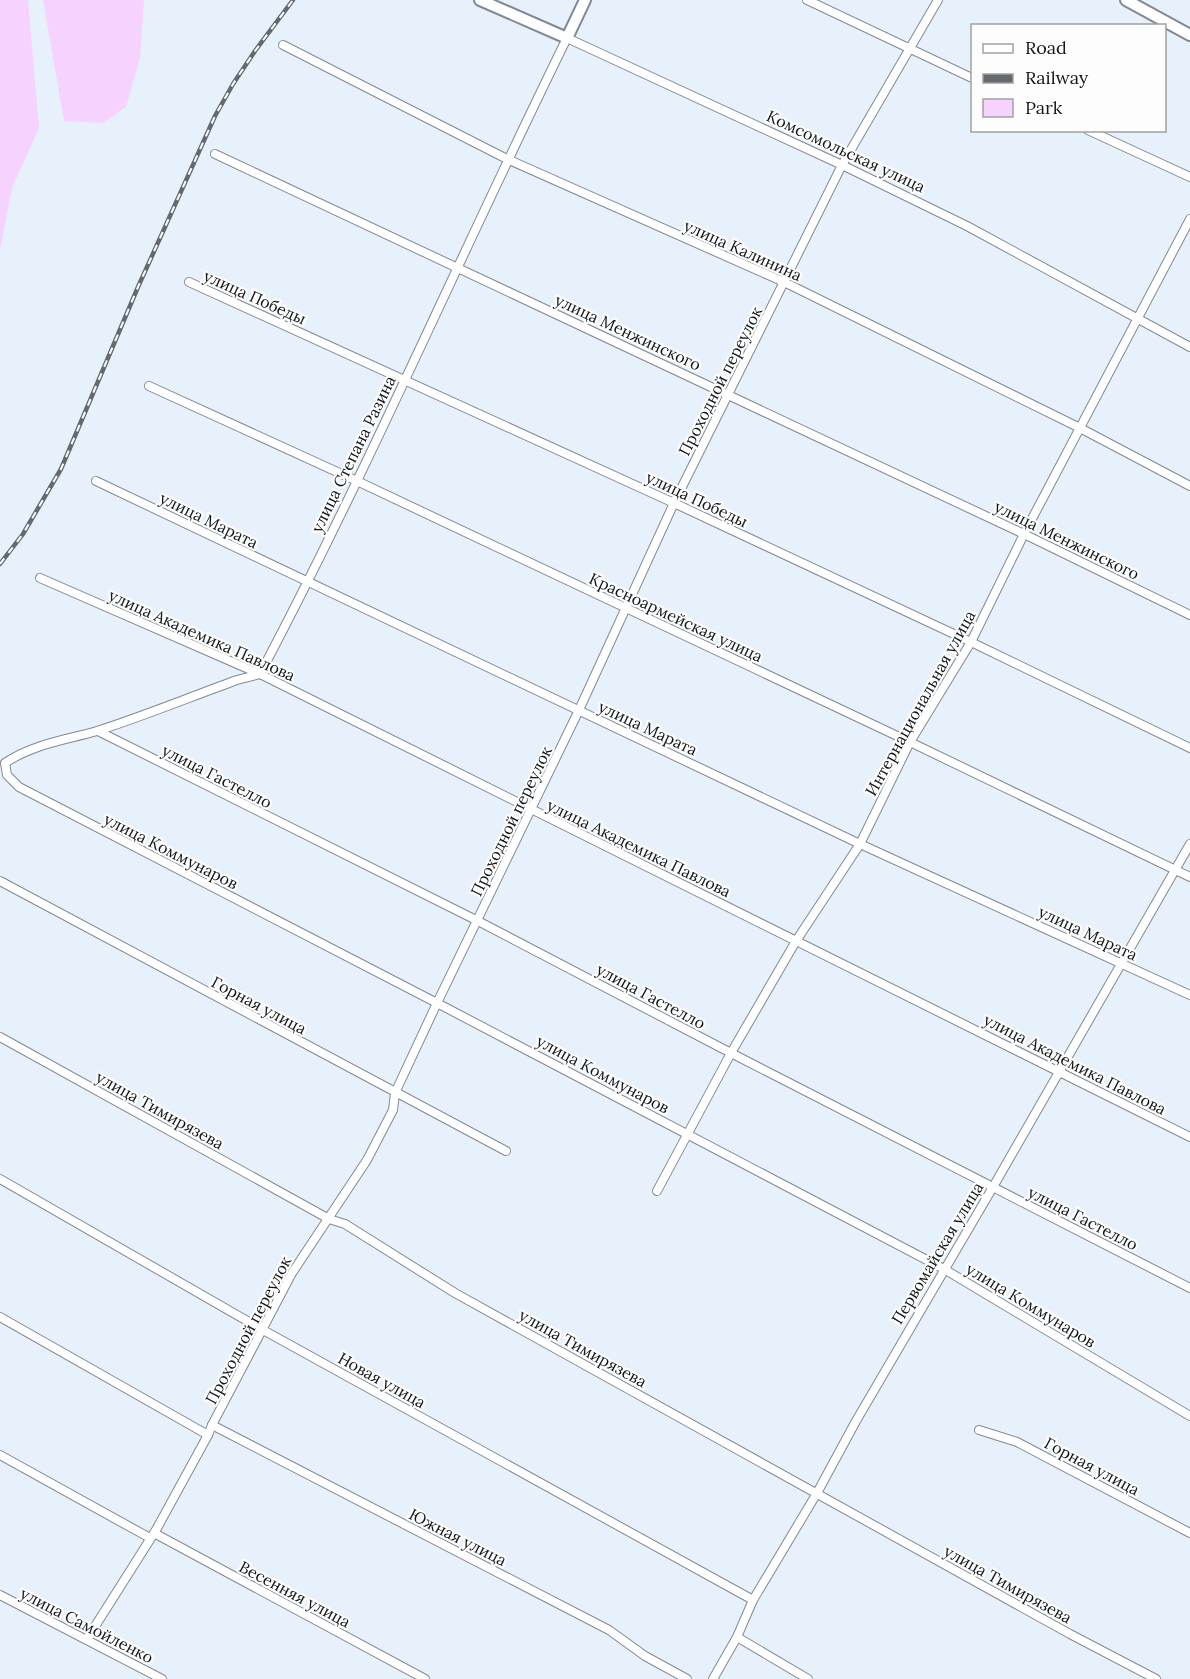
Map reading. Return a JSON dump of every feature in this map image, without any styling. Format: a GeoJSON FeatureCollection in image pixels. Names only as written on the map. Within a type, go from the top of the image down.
{"type":"FeatureCollection","features":[{"type":"Feature","properties":{"kind":"main road","name":"Комсомольская улица"},"geometry":{"type":"LineString","coordinates":[[480,0],[567,38]]}},
{"type":"Feature","properties":{"kind":"main road","name":"улица Степана Разина"},"geometry":{"type":"LineString","coordinates":[[567,38],[585,0]]}},
{"type":"Feature","properties":{"kind":"main road"},"geometry":{"type":"LineString","coordinates":[[1126,0],[1190,35]]}},
{"type":"Feature","properties":{"kind":"street"},"geometry":{"type":"LineString","coordinates":[[807,0],[971,78]]}},
{"type":"Feature","properties":{"kind":"street","name":"Проходной переулок"},"geometry":{"type":"LineString","coordinates":[[87,1640],[152,1536],[208,1435],[292,1273],[367,1160],[393,1110],[395,1093],[627,609],[674,502],[842,165],[938,0]]}},
{"type":"Feature","properties":{"kind":"street","name":"улица Степана Разина"},"geometry":{"type":"LineString","coordinates":[[260,674],[308,583],[507,159],[567,38]]}},
{"type":"Feature","properties":{"kind":"street","name":"Комсомольская улица"},"geometry":{"type":"LineString","coordinates":[[567,38],[842,165],[967,226],[1190,347]]}},
{"type":"Feature","properties":{"kind":"street","name":"улица Калинина"},"geometry":{"type":"LineString","coordinates":[[282,45],[507,159],[784,282],[1080,428],[1190,486]]}},
{"type":"Feature","properties":{"kind":"street"},"geometry":{"type":"LineString","coordinates":[[1092,132],[1190,177]]}},
{"type":"Feature","properties":{"kind":"street","name":"улица Менжинского"},"geometry":{"type":"LineString","coordinates":[[215,154],[728,394],[1190,615]]}},
{"type":"Feature","properties":{"kind":"street","name":"Интернациональная улица"},"geometry":{"type":"LineString","coordinates":[[657,1191],[731,1053],[796,941],[860,844],[910,742],[970,642],[1024,534],[1190,219]]}},
{"type":"Feature","properties":{"kind":"street","name":"улица Победы"},"geometry":{"type":"LineString","coordinates":[[189,282],[674,502],[1190,748]]}},
{"type":"Feature","properties":{"kind":"street","name":"Красноармейская улица"},"geometry":{"type":"LineString","coordinates":[[149,386],[357,481],[1190,877]]}},
{"type":"Feature","properties":{"kind":"street","name":"улица Марата"},"geometry":{"type":"LineString","coordinates":[[96,481],[860,844],[1190,995]]}},
{"type":"Feature","properties":{"kind":"street","name":"улица Академика Павлова"},"geometry":{"type":"LineString","coordinates":[[40,578],[260,674],[1190,1137]]}},
{"type":"Feature","properties":{"kind":"street"},"geometry":{"type":"LineString","coordinates":[[98,731],[237,680],[260,674]]}},
{"type":"Feature","properties":{"kind":"street","name":"улица Коммунаров"},"geometry":{"type":"LineString","coordinates":[[98,731],[41,746],[14,757],[5,763],[7,775],[19,787],[944,1269],[1190,1416]]}},
{"type":"Feature","properties":{"kind":"street","name":"улица Гастелло"},"geometry":{"type":"LineString","coordinates":[[98,731],[478,921],[1190,1288]]}},
{"type":"Feature","properties":{"kind":"street","name":"Первомайская улица"},"geometry":{"type":"LineString","coordinates":[[713,1679],[737,1636],[753,1600],[817,1493],[855,1421],[993,1187],[1190,844]]}},
{"type":"Feature","properties":{"kind":"street","name":"Горная улица"},"geometry":{"type":"LineString","coordinates":[[0,881],[506,1151]]}},
{"type":"Feature","properties":{"kind":"street","name":"улица Тимирязева"},"geometry":{"type":"LineString","coordinates":[[0,1037],[329,1219],[345,1224],[455,1293],[1070,1634],[1156,1679]]}},
{"type":"Feature","properties":{"kind":"street","name":"Новая улица"},"geometry":{"type":"LineString","coordinates":[[0,1179],[263,1330],[753,1600]]}},
{"type":"Feature","properties":{"kind":"street"},"geometry":{"type":"LineString","coordinates":[[0,1317],[208,1435]]}},
{"type":"Feature","properties":{"kind":"street","name":"Южная улица"},"geometry":{"type":"LineString","coordinates":[[212,1425],[609,1630],[645,1656],[687,1679]]}},
{"type":"Feature","properties":{"kind":"street","name":"Горная улица"},"geometry":{"type":"LineString","coordinates":[[980,1430],[1017,1442],[1190,1533]]}},
{"type":"Feature","properties":{"kind":"street","name":"Весенняя улица"},"geometry":{"type":"LineString","coordinates":[[0,1455],[425,1679]]}},
{"type":"Feature","properties":{"kind":"street","name":"улица Самойленко"},"geometry":{"type":"LineString","coordinates":[[0,1595],[162,1679]]}},
{"type":"Feature","properties":{"kind":"street"},"geometry":{"type":"LineString","coordinates":[[737,1636],[808,1679]]}},
{"type":"Feature","properties":{"kind":"green space"},"geometry":{"type":"Polygon","coordinates":[[[0,0],[28,0],[39,128],[12,188],[0,250],[0,0]]]}},
{"type":"Feature","properties":{"kind":"green space"},"geometry":{"type":"Polygon","coordinates":[[[43,0],[144,0],[140,58],[126,107],[103,123],[64,121],[43,0]]]}},
{"type":"Feature","properties":{"kind":"railway"},"geometry":{"type":"LineString","coordinates":[[0,564],[23,534],[61,469],[138,287],[215,116],[255,51],[293,0]]}}]}
